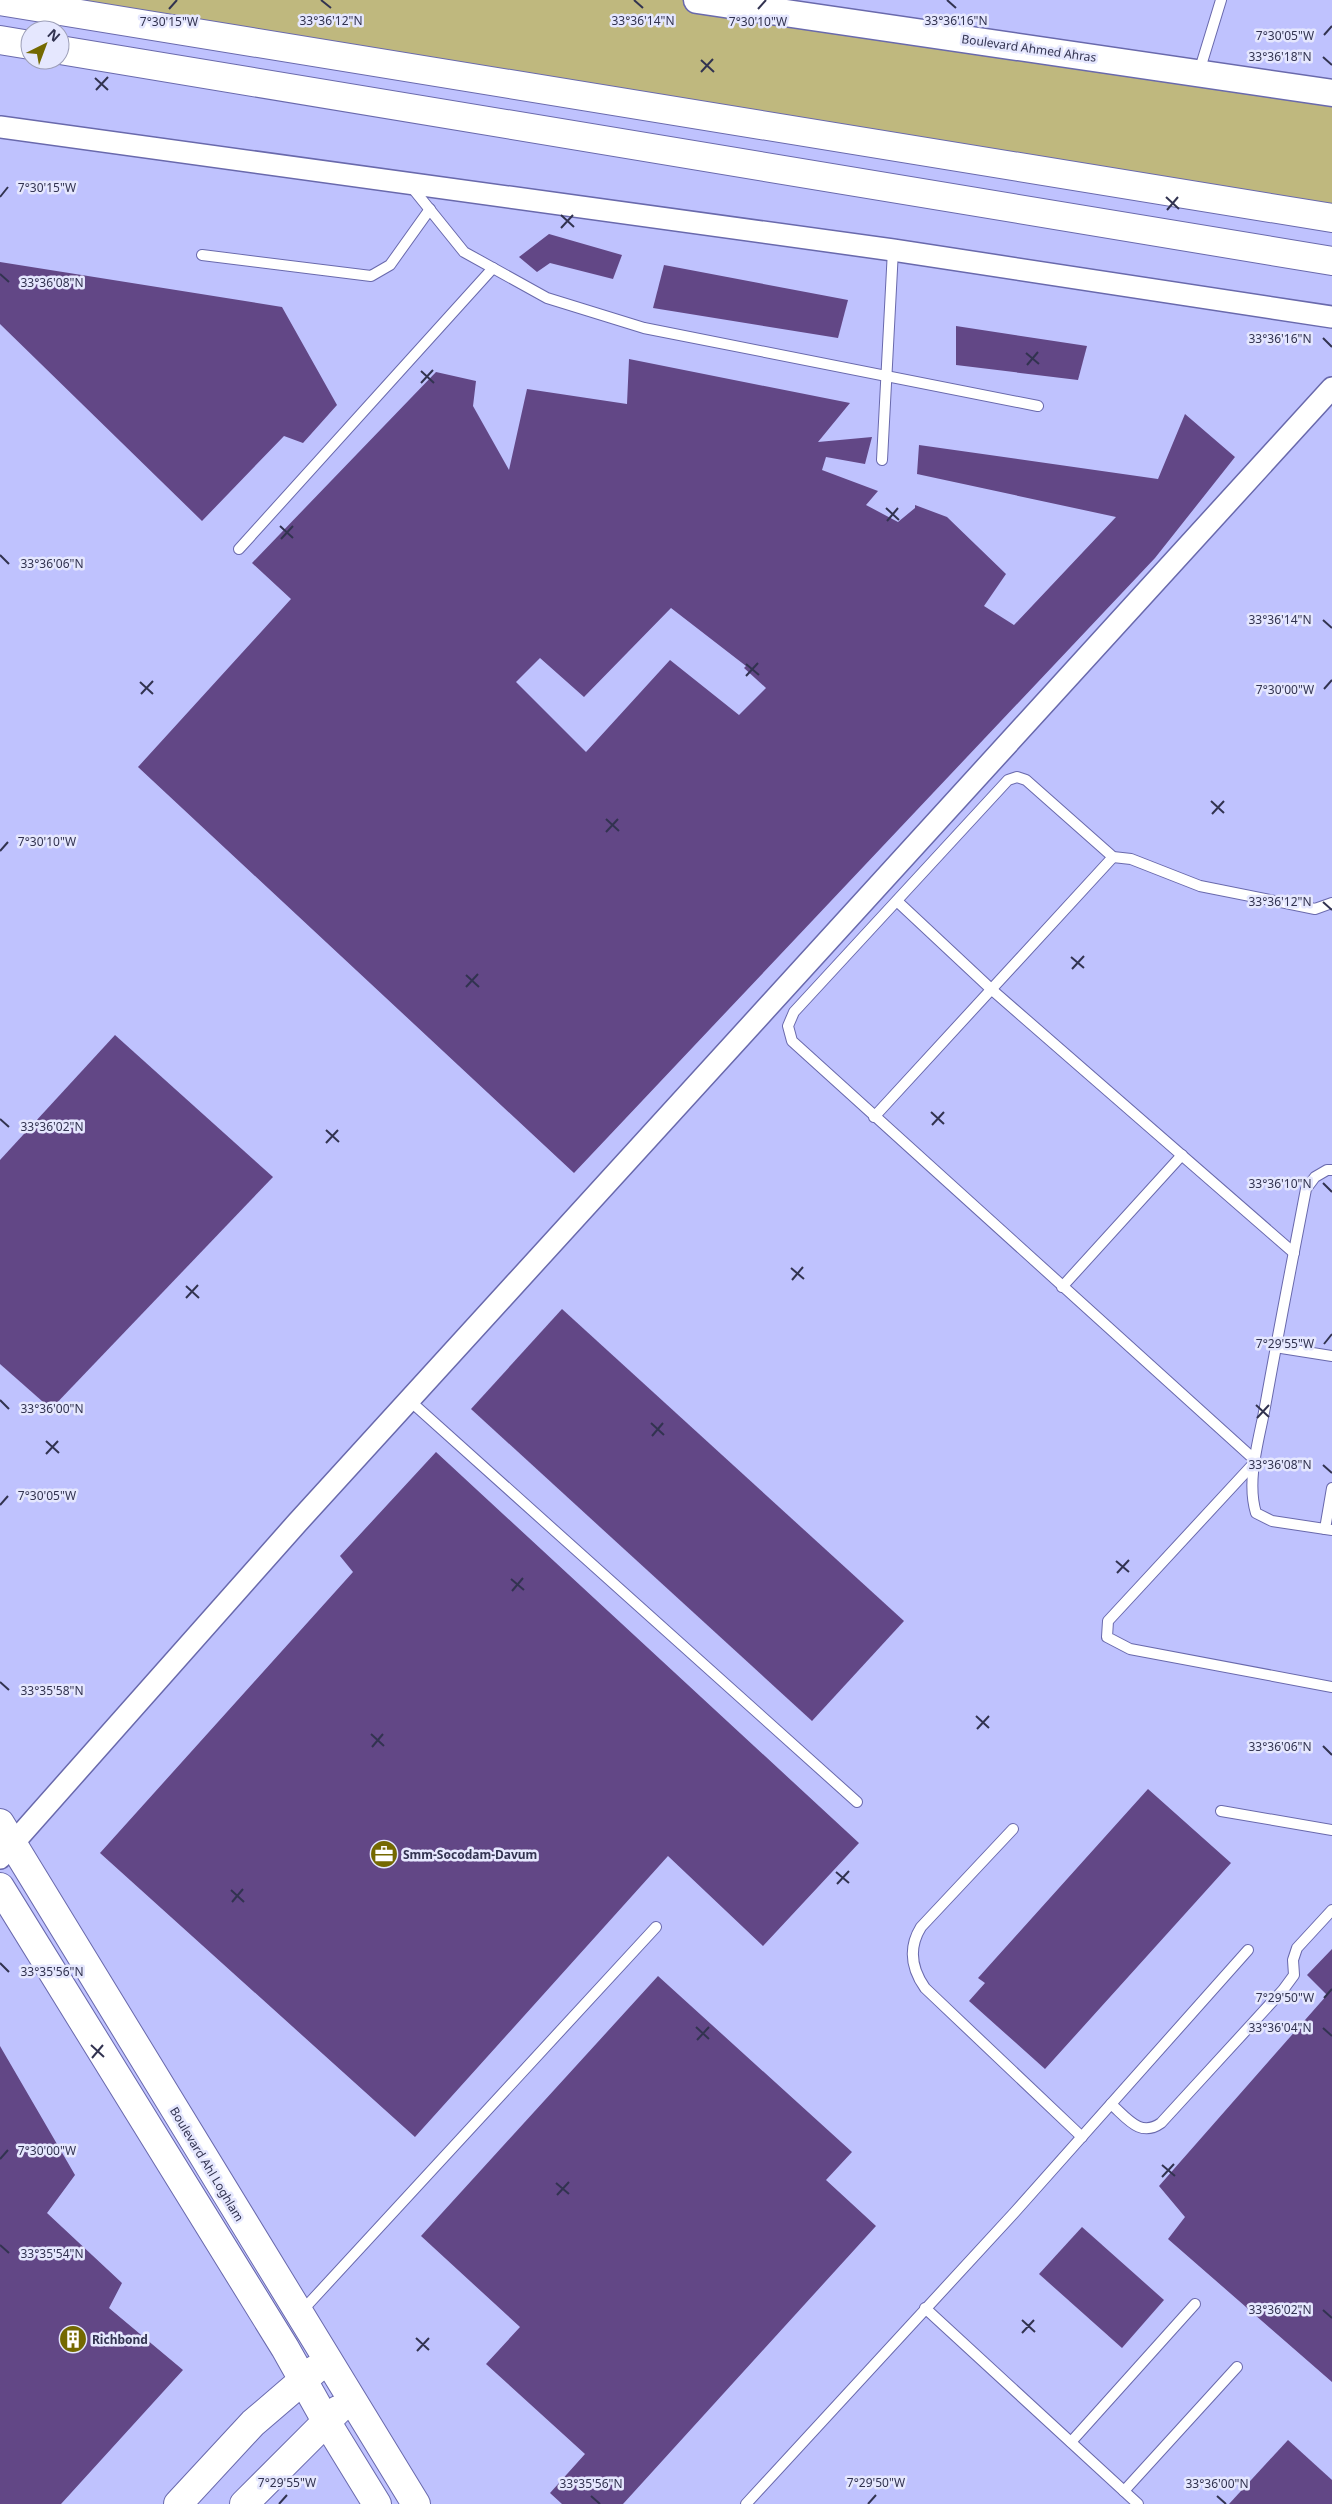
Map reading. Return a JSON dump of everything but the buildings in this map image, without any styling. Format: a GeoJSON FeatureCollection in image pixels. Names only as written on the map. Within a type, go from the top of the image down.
{"type":"FeatureCollection","features":[{"type":"Feature","properties":{"kind":"main road"},"geometry":{"type":"LineString","coordinates":[[3,1],[1332,218]]}},
{"type":"Feature","properties":{"kind":"main road"},"geometry":{"type":"LineString","coordinates":[[70,52],[1332,261]]}},
{"type":"Feature","properties":{"kind":"main road","name":"Boulevard Ahl Loghlam"},"geometry":{"type":"LineString","coordinates":[[4,1842],[416,2504]]}},
{"type":"Feature","properties":{"kind":"main road"},"geometry":{"type":"LineString","coordinates":[[0,1887],[285,2348],[326,2421],[377,2504]]}},
{"type":"Feature","properties":{"kind":"main road"},"geometry":{"type":"LineString","coordinates":[[178,2504],[253,2423],[327,2360]]}},
{"type":"Feature","properties":{"kind":"main road"},"geometry":{"type":"LineString","coordinates":[[244,2504],[350,2398]]}},
{"type":"Feature","properties":{"kind":"street","name":"Boulevard Ahmed Ahras"},"geometry":{"type":"LineString","coordinates":[[697,0],[1332,93]]}},
{"type":"Feature","properties":{"kind":"street"},"geometry":{"type":"LineString","coordinates":[[0,127],[893,250],[1332,317]]}},
{"type":"Feature","properties":{"kind":"street"},"geometry":{"type":"LineString","coordinates":[[4,1842],[201,1630],[1332,388]]}},
{"type":"Feature","properties":{"kind":"lane"},"geometry":{"type":"LineString","coordinates":[[1199,73],[1221,0]]}},
{"type":"Feature","properties":{"kind":"lane"},"geometry":{"type":"LineString","coordinates":[[408,182],[464,252],[547,298],[644,328],[1038,406]]}},
{"type":"Feature","properties":{"kind":"lane"},"geometry":{"type":"LineString","coordinates":[[202,256],[371,276],[390,265],[430,209]]}},
{"type":"Feature","properties":{"kind":"lane"},"geometry":{"type":"LineString","coordinates":[[882,460],[893,250]]}},
{"type":"Feature","properties":{"kind":"lane"},"geometry":{"type":"LineString","coordinates":[[239,549],[493,268]]}},
{"type":"Feature","properties":{"kind":"lane"},"geometry":{"type":"LineString","coordinates":[[1256,1461],[792,1041],[788,1026],[794,1012],[898,902],[1008,780],[1017,777],[1026,780],[1113,857],[1131,860],[1200,886],[1315,909],[1332,903]]}},
{"type":"Feature","properties":{"kind":"lane"},"geometry":{"type":"LineString","coordinates":[[874,1117],[1113,857]]}},
{"type":"Feature","properties":{"kind":"lane"},"geometry":{"type":"LineString","coordinates":[[898,902],[991,989],[1294,1253]]}},
{"type":"Feature","properties":{"kind":"lane"},"geometry":{"type":"LineString","coordinates":[[1062,1287],[1182,1155]]}},
{"type":"Feature","properties":{"kind":"lane"},"geometry":{"type":"LineString","coordinates":[[1332,1170],[1327,1170],[1315,1177],[1306,1189],[1275,1347],[1256,1461],[1252,1499],[1256,1513],[1272,1521],[1329,1530],[1332,1488]]}},
{"type":"Feature","properties":{"kind":"lane"},"geometry":{"type":"LineString","coordinates":[[1275,1347],[1332,1356]]}},
{"type":"Feature","properties":{"kind":"lane"},"geometry":{"type":"LineString","coordinates":[[409,1400],[857,1802]]}},
{"type":"Feature","properties":{"kind":"lane"},"geometry":{"type":"LineString","coordinates":[[1256,1461],[1108,1621],[1107,1637],[1130,1650],[1332,1686]]}},
{"type":"Feature","properties":{"kind":"lane"},"geometry":{"type":"LineString","coordinates":[[1221,1811],[1332,1830]]}},
{"type":"Feature","properties":{"kind":"lane"},"geometry":{"type":"LineString","coordinates":[[1013,1829],[921,1927],[914,1938],[912,1959],[918,1979],[925,1988],[1082,2137]]}},
{"type":"Feature","properties":{"kind":"lane"},"geometry":{"type":"LineString","coordinates":[[1111,2104],[1137,2127],[1146,2130],[1152,2129],[1161,2123],[1283,1990],[1294,1975],[1293,1960],[1298,1948],[1332,1910]]}},
{"type":"Feature","properties":{"kind":"lane"},"geometry":{"type":"LineString","coordinates":[[299,2314],[656,1927]]}},
{"type":"Feature","properties":{"kind":"lane"},"geometry":{"type":"LineString","coordinates":[[746,2504],[1082,2137],[1248,1950]]}},
{"type":"Feature","properties":{"kind":"lane"},"geometry":{"type":"LineString","coordinates":[[1070,2442],[1194,2304]]}},
{"type":"Feature","properties":{"kind":"lane"},"geometry":{"type":"LineString","coordinates":[[925,2308],[1138,2504]]}},
{"type":"Feature","properties":{"kind":"lane"},"geometry":{"type":"LineString","coordinates":[[1124,2491],[1238,2367]]}},
{"type":"Feature","properties":{"kind":"shaded area"},"geometry":{"type":"Polygon","coordinates":[[[0,0],[690,0],[1332,103],[1332,218],[0,0]]]}},
{"type":"Feature","properties":{"kind":"place","name":"Smm-Socodam-Davum"},"geometry":{"type":"Point","coordinates":[384,1854]}},
{"type":"Feature","properties":{"kind":"place","name":"Richbond"},"geometry":{"type":"Point","coordinates":[73,2339]}}]}
